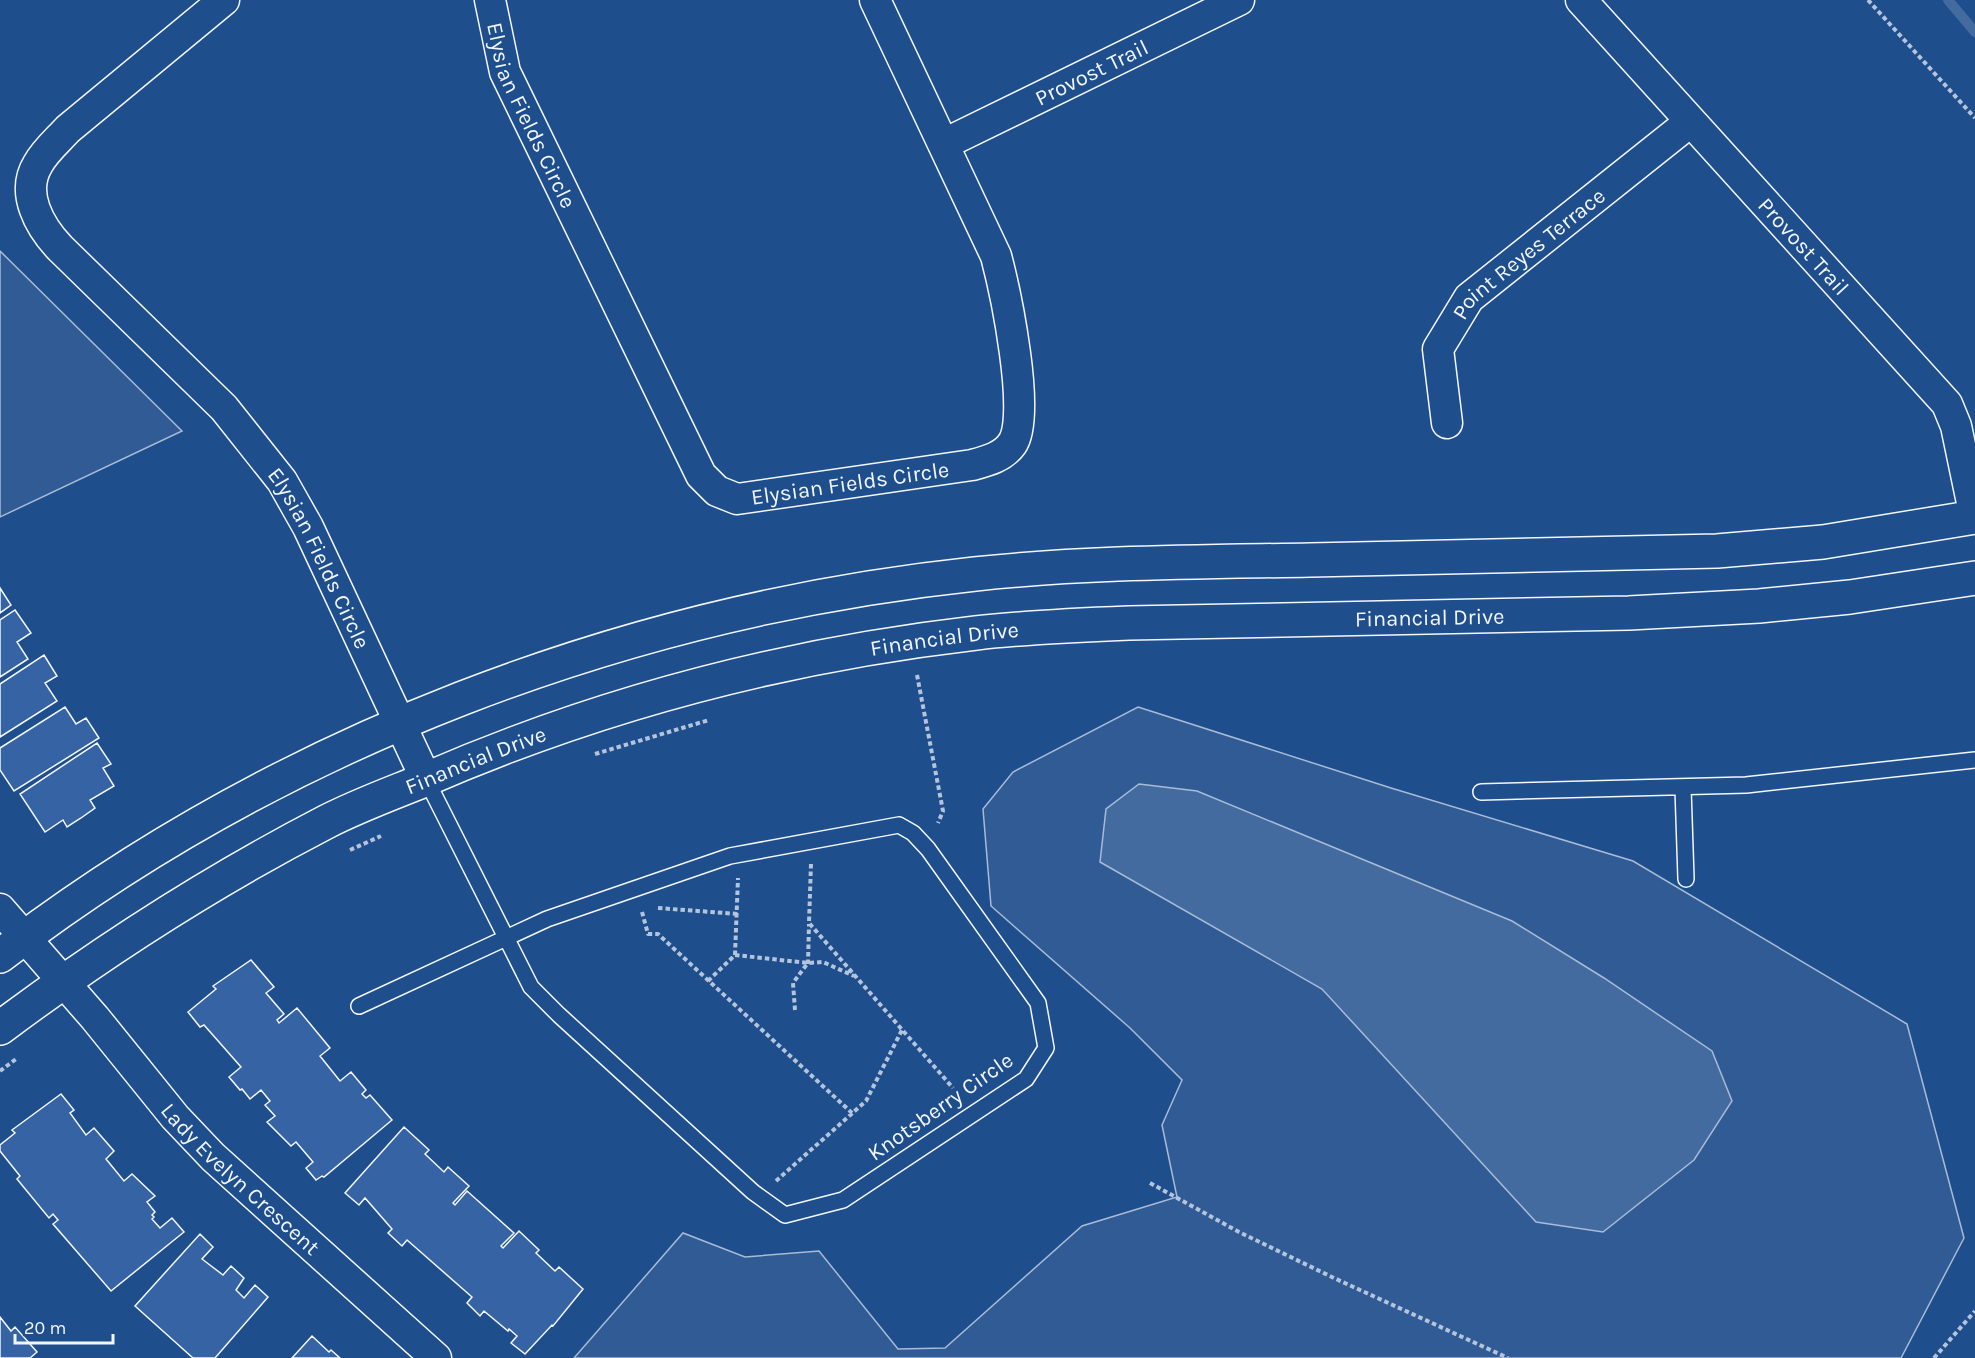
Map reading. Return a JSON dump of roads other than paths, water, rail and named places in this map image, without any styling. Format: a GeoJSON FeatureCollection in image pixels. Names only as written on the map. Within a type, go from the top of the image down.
{"type":"FeatureCollection","features":[{"type":"Feature","properties":{"kind":"street","name":"Elysian Fields Circle"},"geometry":{"type":"LineString","coordinates":[[224,0],[68,129],[36,166],[32,196],[44,231],[224,408],[282,481],[308,527],[426,779]]}},
{"type":"Feature","properties":{"kind":"street","name":"Elysian Fields Circle"},"geometry":{"type":"LineString","coordinates":[[490,0],[505,72],[701,476],[717,492],[737,499],[972,465],[997,458],[1013,443],[1019,423],[1020,400],[1003,283],[996,256],[875,0]]}},
{"type":"Feature","properties":{"kind":"street","name":"Provost Trail"},"geometry":{"type":"LineString","coordinates":[[944,144],[1239,0]]}},
{"type":"Feature","properties":{"kind":"street","name":"Provost Trail"},"geometry":{"type":"LineString","coordinates":[[1581,0],[1947,404],[1956,426],[1975,518]]}},
{"type":"Feature","properties":{"kind":"street","name":"Point Reyes Terrace"},"geometry":{"type":"LineString","coordinates":[[1447,423],[1438,349],[1469,298],[1690,122]]}},
{"type":"Feature","properties":{"kind":"street"},"geometry":{"type":"LineString","coordinates":[[12,946],[105,882],[215,815],[399,724],[584,656],[670,631],[799,600],[961,576],[1107,565],[1718,551],[1823,542],[1975,518]]}},
{"type":"Feature","properties":{"kind":"street","name":"Financial Drive"},"geometry":{"type":"LineString","coordinates":[[0,1028],[63,981],[163,914],[317,827],[517,742],[643,700],[727,677],[819,657],[978,633],[1129,622],[1629,613],[1759,606],[1850,597],[1975,578]]}},
{"type":"Feature","properties":{"kind":"street","name":"Lady Evelyn Crescent"},"geometry":{"type":"LineString","coordinates":[[0,909],[12,946],[63,981],[175,1117],[213,1157],[436,1358]]}},
{"type":"Feature","properties":{"kind":"lane"},"geometry":{"type":"LineString","coordinates":[[1481,792],[1746,785],[1975,760]]}},
{"type":"Feature","properties":{"kind":"lane","name":"Knotsberry Circle"},"geometry":{"type":"LineString","coordinates":[[359,1006],[504,938],[547,919],[730,856],[899,825],[912,833],[927,849],[1038,1002],[1046,1047],[1026,1079],[843,1200],[785,1215],[759,1196],[559,1016],[531,987],[504,938],[426,779]]}},
{"type":"Feature","properties":{"kind":"lane"},"geometry":{"type":"LineString","coordinates":[[1683,788],[1686,879]]}},
{"type":"Feature","properties":{"kind":"waterway"},"geometry":{"type":"LineString","coordinates":[[1948,0],[1975,32]]}}]}
